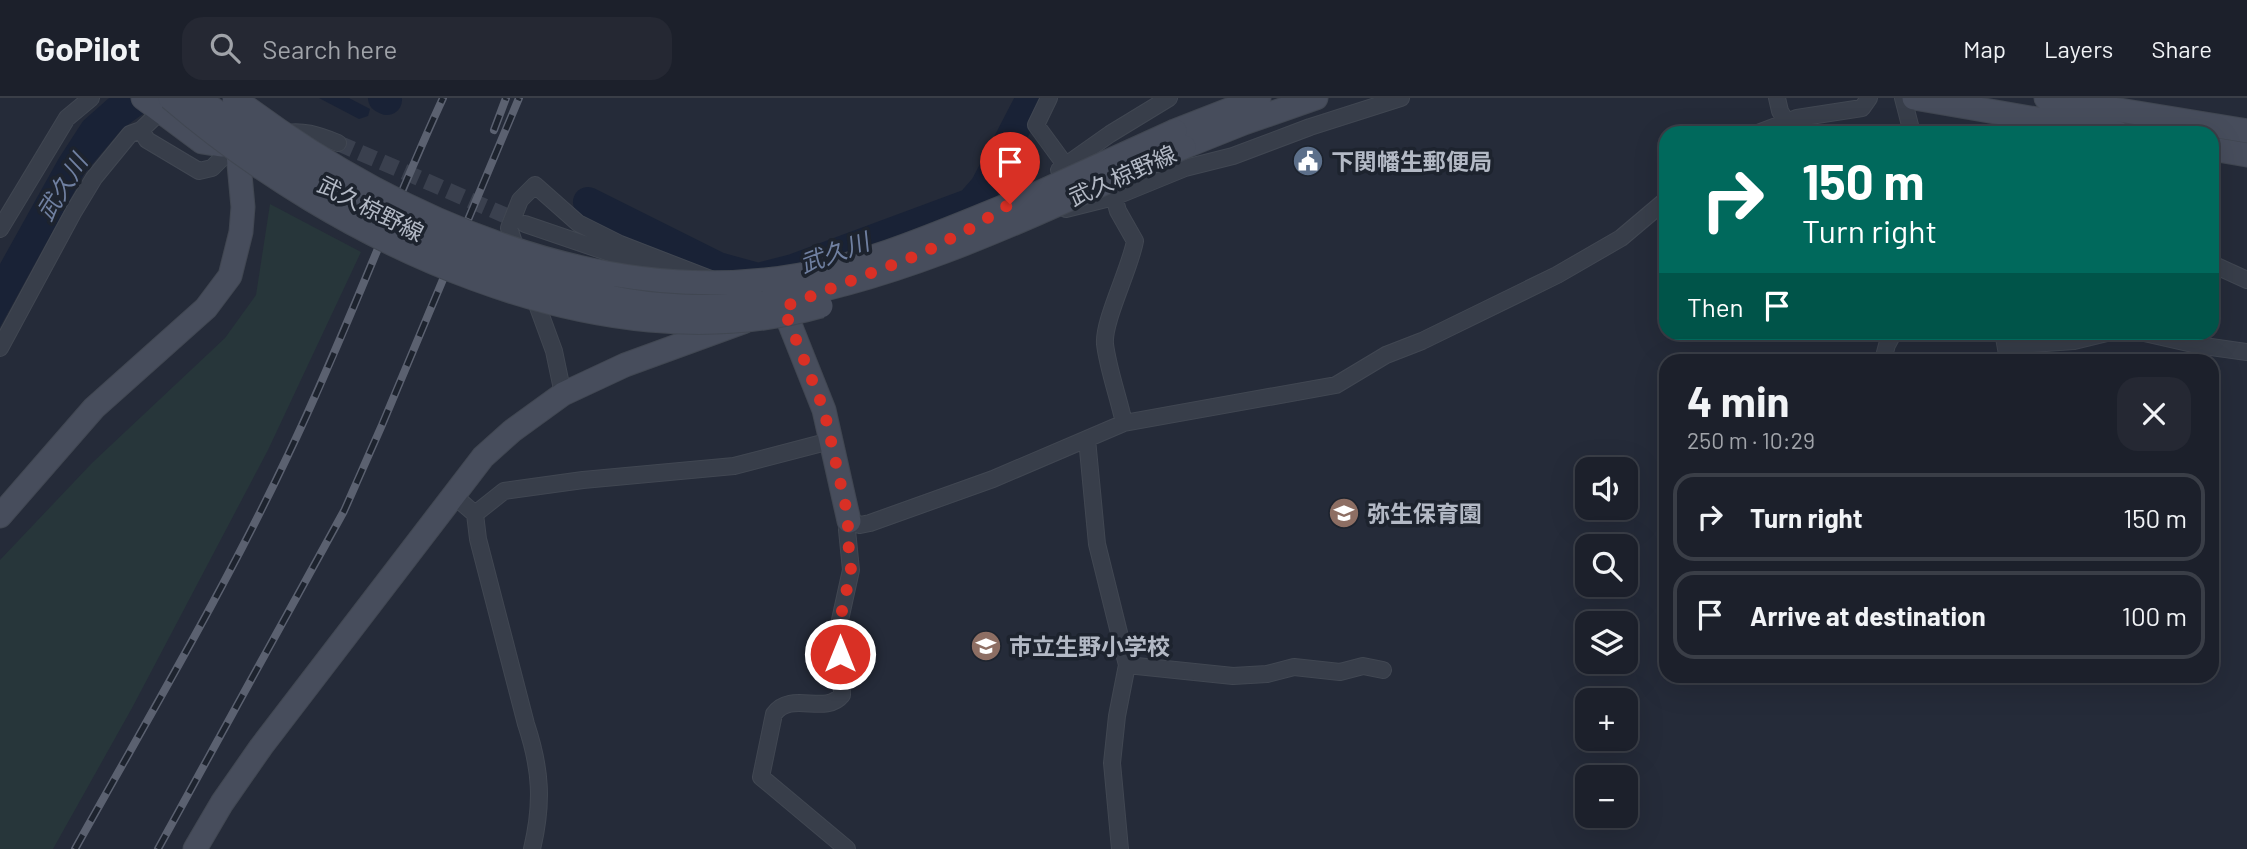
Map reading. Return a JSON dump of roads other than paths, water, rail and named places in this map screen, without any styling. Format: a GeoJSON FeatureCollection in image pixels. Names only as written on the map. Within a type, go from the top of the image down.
{"type":"FeatureCollection","features":[{"type":"Feature","properties":{"kind":"main road","name":"武久椋野線"},"geometry":{"type":"LineString","coordinates":[[199,98],[280,158],[337,193],[387,219],[468,253],[561,283],[677,295],[743,295],[880,264],[1026,209],[1179,139],[1259,98]]}},
{"type":"Feature","properties":{"kind":"main road"},"geometry":{"type":"LineString","coordinates":[[232,98],[299,144],[372,187],[420,211],[506,246],[553,261],[666,283],[698,285],[745,282],[815,272],[1026,209]]}},
{"type":"Feature","properties":{"kind":"main road","name":"武久椋野線"},"geometry":{"type":"LineString","coordinates":[[1179,139],[1244,123],[1316,98]]}},
{"type":"Feature","properties":{"kind":"main road"},"geometry":{"type":"LineString","coordinates":[[1913,98],[2064,126]]}},
{"type":"Feature","properties":{"kind":"main road"},"geometry":{"type":"LineString","coordinates":[[2046,98],[2076,100],[2247,131]]}},
{"type":"Feature","properties":{"kind":"main road"},"geometry":{"type":"LineString","coordinates":[[157,104],[354,226],[402,249],[491,284],[580,310],[624,318],[687,324],[731,322],[803,310],[877,287],[940,260],[1026,209]]}},
{"type":"Feature","properties":{"kind":"main road"},"geometry":{"type":"LineString","coordinates":[[0,516],[94,408],[206,308],[230,276],[237,256],[243,207],[237,142],[220,145],[202,142],[157,104]]}},
{"type":"Feature","properties":{"kind":"main road"},"geometry":{"type":"LineString","coordinates":[[2219,150],[2247,155]]}},
{"type":"Feature","properties":{"kind":"main road"},"geometry":{"type":"LineString","coordinates":[[195,849],[222,803],[261,747],[452,494],[482,457],[512,431],[563,394],[625,365],[923,253]]}},
{"type":"Feature","properties":{"kind":"main road"},"geometry":{"type":"LineString","coordinates":[[783,307],[819,394],[849,521]]}},
{"type":"Feature","properties":{"kind":"street"},"geometry":{"type":"LineString","coordinates":[[0,229],[67,118],[91,98]]}},
{"type":"Feature","properties":{"kind":"street"},"geometry":{"type":"LineString","coordinates":[[232,98],[237,142]]}},
{"type":"Feature","properties":{"kind":"street"},"geometry":{"type":"LineString","coordinates":[[1049,98],[1036,125],[1066,166],[1114,197],[1118,211],[1135,241],[1132,260],[1107,330],[1105,344],[1124,424]]}},
{"type":"Feature","properties":{"kind":"street"},"geometry":{"type":"LineString","coordinates":[[923,253],[975,226],[1110,134],[1169,98]]}},
{"type":"Feature","properties":{"kind":"street"},"geometry":{"type":"LineString","coordinates":[[923,253],[979,233],[1114,197],[1185,168],[1233,156],[1310,127],[1401,98]]}},
{"type":"Feature","properties":{"kind":"street"},"geometry":{"type":"LineString","coordinates":[[1777,98],[1787,123]]}},
{"type":"Feature","properties":{"kind":"street"},"geometry":{"type":"LineString","coordinates":[[1778,126],[1797,118],[1862,108],[1869,98]]}},
{"type":"Feature","properties":{"kind":"street"},"geometry":{"type":"LineString","coordinates":[[1903,98],[1910,126]]}},
{"type":"Feature","properties":{"kind":"street"},"geometry":{"type":"LineString","coordinates":[[2076,100],[2089,126]]}},
{"type":"Feature","properties":{"kind":"street"},"geometry":{"type":"LineString","coordinates":[[0,348],[82,197],[113,153],[130,134],[141,130],[157,104]]}},
{"type":"Feature","properties":{"kind":"street"},"geometry":{"type":"LineString","coordinates":[[141,130],[147,140],[199,171],[212,167],[237,142],[295,131],[315,134],[338,143]]}},
{"type":"Feature","properties":{"kind":"street"},"geometry":{"type":"LineString","coordinates":[[563,394],[554,351],[509,228],[520,200],[535,185],[578,223],[620,244],[783,307]]}},
{"type":"Feature","properties":{"kind":"street"},"geometry":{"type":"LineString","coordinates":[[847,849],[761,777],[777,709],[784,704],[797,702],[829,703],[837,701],[842,695],[840,620],[851,570],[847,530],[849,521],[870,523],[993,479],[1124,424],[1336,385],[1386,355],[1423,341],[1557,275],[1622,238],[1659,206]]}},
{"type":"Feature","properties":{"kind":"street"},"geometry":{"type":"LineString","coordinates":[[525,224],[718,290],[783,307]]}},
{"type":"Feature","properties":{"kind":"street"},"geometry":{"type":"LineString","coordinates":[[2219,267],[2247,280]]}},
{"type":"Feature","properties":{"kind":"street"},"geometry":{"type":"LineString","coordinates":[[2006,346],[2078,340]]}},
{"type":"Feature","properties":{"kind":"street"},"geometry":{"type":"LineString","coordinates":[[2175,340],[2247,352]]}},
{"type":"Feature","properties":{"kind":"street"},"geometry":{"type":"LineString","coordinates":[[1087,439],[1097,544],[1127,665],[1112,751],[1114,806],[1120,849]]}},
{"type":"Feature","properties":{"kind":"street"},"geometry":{"type":"LineString","coordinates":[[475,514],[504,491],[583,480],[734,466],[830,441]]}},
{"type":"Feature","properties":{"kind":"street"},"geometry":{"type":"LineString","coordinates":[[452,494],[475,514],[478,539],[536,752],[541,797],[532,849]]}},
{"type":"Feature","properties":{"kind":"street"},"geometry":{"type":"LineString","coordinates":[[1127,665],[1233,676],[1267,674],[1294,667],[1340,672],[1363,666],[1382,670]]}},
{"type":"Feature","properties":{"kind":"water"},"geometry":{"type":"Polygon","coordinates":[[[109,98],[165,98],[122,129],[84,174],[0,327],[0,264],[59,158],[83,121],[109,98]]]}},
{"type":"Feature","properties":{"kind":"water"},"geometry":{"type":"Polygon","coordinates":[[[319,98],[349,98],[370,109],[368,116],[359,119],[319,98]]]}},
{"type":"Feature","properties":{"kind":"waterway","name":"武久川"},"geometry":{"type":"LineString","coordinates":[[383,98],[387,100]]}},
{"type":"Feature","properties":{"kind":"waterway","name":"武久川"},"geometry":{"type":"LineString","coordinates":[[588,202],[718,267],[758,278],[793,269],[971,203],[985,187],[1031,98]]}},
{"type":"Feature","properties":{"kind":"tunnel"},"geometry":{"type":"LineString","coordinates":[[338,143],[525,224]]}},
{"type":"Feature","properties":{"kind":"railway"},"geometry":{"type":"LineString","coordinates":[[75,849],[239,554],[289,453],[443,98]]}},
{"type":"Feature","properties":{"kind":"railway"},"geometry":{"type":"LineString","coordinates":[[494,130],[506,98]]}},
{"type":"Feature","properties":{"kind":"railway"},"geometry":{"type":"LineString","coordinates":[[158,849],[344,511],[519,98]]}},
{"type":"Feature","properties":{"kind":"place","name":"下関幡生郵便局"},"geometry":{"type":"Point","coordinates":[1308,161]}},
{"type":"Feature","properties":{"kind":"place","name":"弥生保育園"},"geometry":{"type":"Point","coordinates":[1344,513]}},
{"type":"Feature","properties":{"kind":"place","name":"市立生野小学校"},"geometry":{"type":"Point","coordinates":[986,646]}}]}
